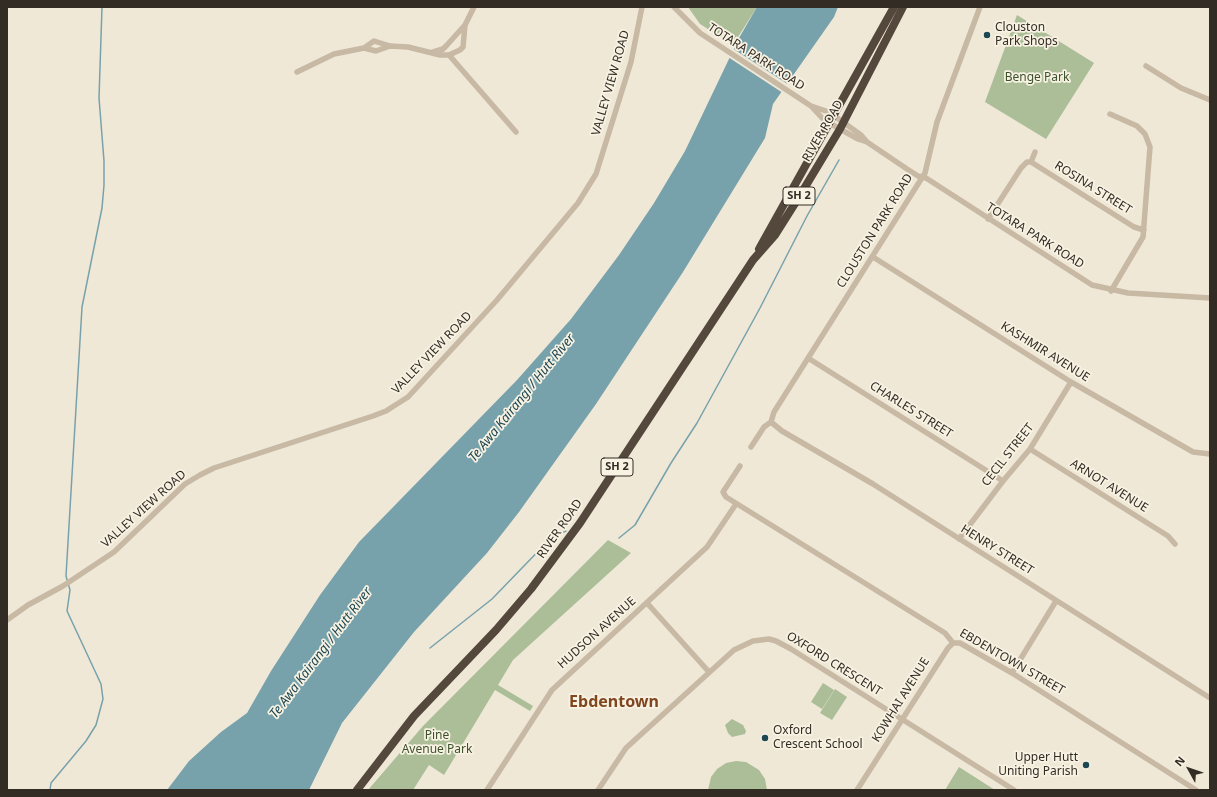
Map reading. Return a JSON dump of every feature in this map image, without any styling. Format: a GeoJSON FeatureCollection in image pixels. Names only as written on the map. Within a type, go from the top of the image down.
{"type":"FeatureCollection","features":[{"type":"Feature","properties":{"kind":"highway","name":"RIVER ROAD"},"geometry":{"type":"LineString","coordinates":[[357,790],[414,716],[496,630],[547,568],[627,453],[753,260],[894,7]]}},
{"type":"Feature","properties":{"kind":"highway","name":"RIVER ROAD"},"geometry":{"type":"LineString","coordinates":[[753,260],[774,235],[840,129],[903,7]]}},
{"type":"Feature","properties":{"kind":"street"},"geometry":{"type":"LineString","coordinates":[[431,52],[443,49],[465,25],[474,7]]}},
{"type":"Feature","properties":{"kind":"street","name":"VALLEY VIEW ROAD"},"geometry":{"type":"LineString","coordinates":[[7,620],[28,605],[63,586],[114,552],[184,484],[200,475],[214,468],[373,416],[386,411],[408,397],[497,300],[578,204],[596,174],[631,62],[642,7]]}},
{"type":"Feature","properties":{"kind":"street","name":"TOTARA PARK ROAD"},"geometry":{"type":"LineString","coordinates":[[674,7],[700,33],[811,106],[843,121],[867,142],[1092,284],[1111,290],[1210,298]]}},
{"type":"Feature","properties":{"kind":"street","name":"CLOUSTON PARK ROAD"},"geometry":{"type":"LineString","coordinates":[[751,447],[764,427],[771,422],[774,412],[925,173],[937,122],[980,7]]}},
{"type":"Feature","properties":{"kind":"street"},"geometry":{"type":"LineString","coordinates":[[297,72],[334,54],[364,48],[374,41],[390,46],[408,47],[440,55],[449,55],[463,47],[465,25]]}},
{"type":"Feature","properties":{"kind":"street"},"geometry":{"type":"LineString","coordinates":[[364,48],[376,51],[390,46]]}},
{"type":"Feature","properties":{"kind":"street"},"geometry":{"type":"LineString","coordinates":[[449,55],[516,132]]}},
{"type":"Feature","properties":{"kind":"street"},"geometry":{"type":"LineString","coordinates":[[1146,66],[1181,88],[1210,100]]}},
{"type":"Feature","properties":{"kind":"street","name":"TOTARA PARK ROAD"},"geometry":{"type":"LineString","coordinates":[[811,106],[824,120],[858,139],[867,142]]}},
{"type":"Feature","properties":{"kind":"street"},"geometry":{"type":"LineString","coordinates":[[1110,114],[1137,126],[1148,139],[1150,154],[1144,230],[1140,242],[1111,290]]}},
{"type":"Feature","properties":{"kind":"street"},"geometry":{"type":"LineString","coordinates":[[988,219],[1020,168],[1027,162],[1031,162],[1035,152]]}},
{"type":"Feature","properties":{"kind":"street","name":"ROSINA STREET"},"geometry":{"type":"LineString","coordinates":[[1031,162],[1134,227],[1144,230]]}},
{"type":"Feature","properties":{"kind":"street","name":"KASHMIR AVENUE"},"geometry":{"type":"LineString","coordinates":[[873,257],[1072,382],[1193,452],[1210,454]]}},
{"type":"Feature","properties":{"kind":"street","name":"CHARLES STREET"},"geometry":{"type":"LineString","coordinates":[[808,358],[1003,480]]}},
{"type":"Feature","properties":{"kind":"street","name":"CECIL STREET"},"geometry":{"type":"LineString","coordinates":[[959,539],[1003,480],[1030,449],[1072,382]]}},
{"type":"Feature","properties":{"kind":"street","name":"HENRY STREET"},"geometry":{"type":"LineString","coordinates":[[771,422],[782,431],[823,454],[1210,698]]}},
{"type":"Feature","properties":{"kind":"street","name":"ARNOT AVENUE"},"geometry":{"type":"LineString","coordinates":[[1030,449],[1168,536],[1175,544]]}},
{"type":"Feature","properties":{"kind":"street","name":"EBDENTOWN STREET"},"geometry":{"type":"LineString","coordinates":[[740,466],[723,492],[726,497],[945,633],[953,643],[960,643],[1012,673],[1196,790]]}},
{"type":"Feature","properties":{"kind":"street","name":"HUDSON AVENUE"},"geometry":{"type":"LineString","coordinates":[[487,790],[552,690],[707,547],[736,504]]}},
{"type":"Feature","properties":{"kind":"street"},"geometry":{"type":"LineString","coordinates":[[1012,673],[1056,601]]}},
{"type":"Feature","properties":{"kind":"street"},"geometry":{"type":"LineString","coordinates":[[646,603],[709,672]]}},
{"type":"Feature","properties":{"kind":"street","name":"OXFORD CRESCENT"},"geometry":{"type":"LineString","coordinates":[[598,790],[626,748],[709,672],[744,644],[761,639],[776,641],[1014,790]]}},
{"type":"Feature","properties":{"kind":"street","name":"KOWHAI AVENUE"},"geometry":{"type":"LineString","coordinates":[[857,790],[948,648],[953,643]]}},
{"type":"Feature","properties":{"kind":"green space"},"geometry":{"type":"Polygon","coordinates":[[[688,7],[757,7],[733,45],[700,24],[688,7]]]}},
{"type":"Feature","properties":{"kind":"green space","name":"Benge Park"},"geometry":{"type":"Polygon","coordinates":[[[1017,15],[1094,63],[1046,139],[985,102],[1017,15]]]}},
{"type":"Feature","properties":{"kind":"green space","name":"Pine Avenue Park"},"geometry":{"type":"Polygon","coordinates":[[[608,540],[631,553],[513,660],[498,685],[533,706],[530,711],[495,690],[444,775],[429,765],[413,790],[368,790],[423,726],[608,540]]]}},
{"type":"Feature","properties":{"kind":"green space"},"geometry":{"type":"Polygon","coordinates":[[[823,683],[834,690],[822,709],[811,702],[823,683]]]}},
{"type":"Feature","properties":{"kind":"green space"},"geometry":{"type":"Polygon","coordinates":[[[835,689],[847,697],[832,720],[820,713],[835,689]]]}},
{"type":"Feature","properties":{"kind":"green space"},"geometry":{"type":"Polygon","coordinates":[[[732,719],[743,725],[746,731],[745,734],[732,737],[728,733],[725,725],[732,719]]]}},
{"type":"Feature","properties":{"kind":"green space"},"geometry":{"type":"Polygon","coordinates":[[[736,761],[746,762],[759,770],[765,779],[767,790],[708,790],[711,777],[717,769],[726,763],[736,761]]]}},
{"type":"Feature","properties":{"kind":"green space"},"geometry":{"type":"Polygon","coordinates":[[[959,767],[995,790],[945,790],[959,767]]]}},
{"type":"Feature","properties":{"kind":"water","name":"Te Awa Kairangi / Hutt River"},"geometry":{"type":"Polygon","coordinates":[[[757,7],[838,7],[834,17],[773,104],[765,138],[683,272],[596,404],[519,512],[487,553],[414,632],[342,723],[309,790],[167,790],[189,761],[221,732],[247,713],[271,671],[320,595],[359,542],[517,380],[571,319],[619,255],[654,203],[685,151],[739,38],[757,7]]]}},
{"type":"Feature","properties":{"kind":"pier"},"geometry":{"type":"Polygon","coordinates":[[[732,48],[789,85],[783,93],[728,57],[732,48]]]}},
{"type":"Feature","properties":{"kind":"waterway"},"geometry":{"type":"LineString","coordinates":[[50,790],[51,783],[86,741],[96,725],[103,699],[101,684],[67,611],[70,590],[66,576],[82,307],[102,208],[104,185],[104,161],[99,98],[102,7]]}},
{"type":"Feature","properties":{"kind":"waterway"},"geometry":{"type":"LineString","coordinates":[[619,538],[635,525],[671,463],[697,423],[760,308],[807,216],[839,160]]}},
{"type":"Feature","properties":{"kind":"waterway"},"geometry":{"type":"LineString","coordinates":[[430,648],[492,599],[551,538],[566,531]]}},
{"type":"Feature","properties":{"kind":"place","name":"Clouston Park Shops"},"geometry":{"type":"Point","coordinates":[987,35]}},
{"type":"Feature","properties":{"kind":"place","name":"Oxford Crescent School"},"geometry":{"type":"Point","coordinates":[765,738]}},
{"type":"Feature","properties":{"kind":"place","name":"Upper Hutt Uniting Parish"},"geometry":{"type":"Point","coordinates":[1086,765]}},
{"type":"Feature","properties":{"kind":"district","name":"Ebdentown"},"geometry":{"type":"Point","coordinates":[614,702]}}]}
